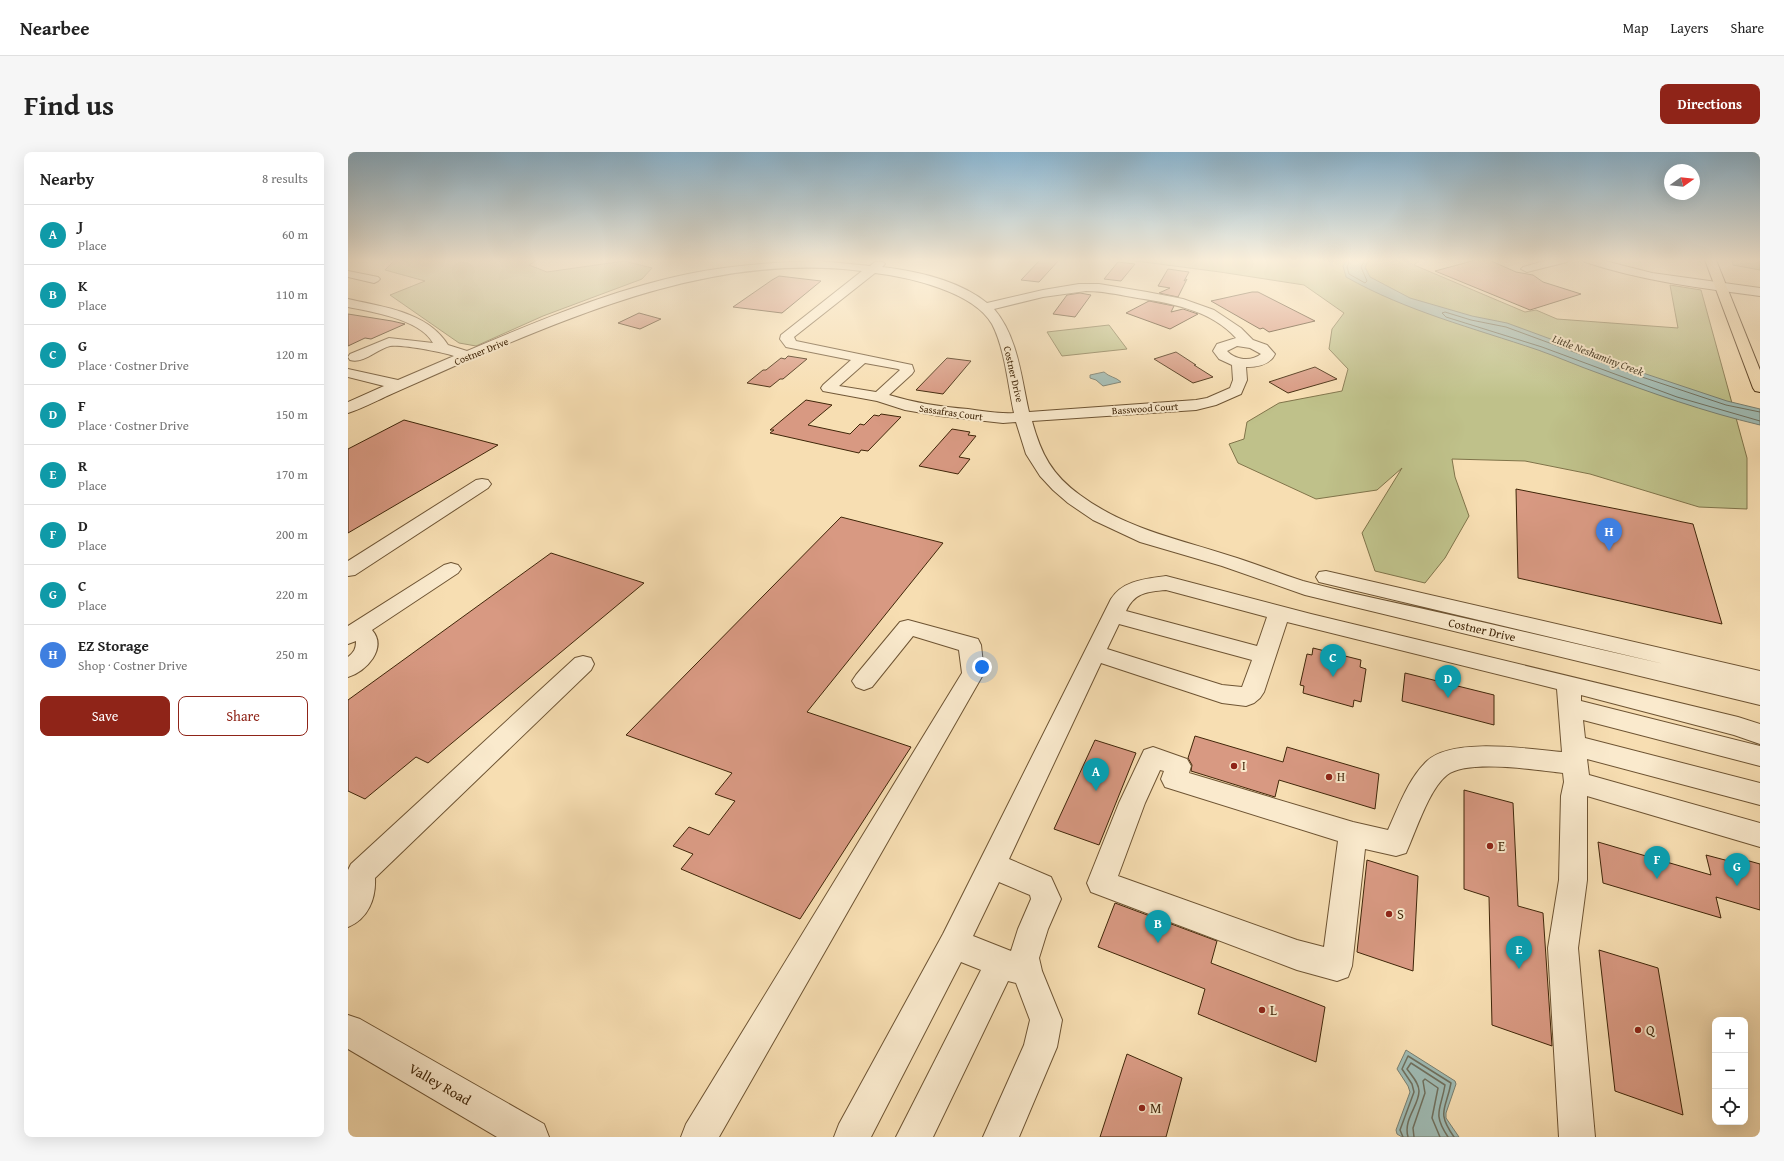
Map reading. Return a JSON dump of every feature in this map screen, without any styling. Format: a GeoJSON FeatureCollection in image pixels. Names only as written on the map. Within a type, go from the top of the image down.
{"type":"FeatureCollection","features":[{"type":"Feature","properties":{"kind":"main road"},"geometry":{"type":"LineString","coordinates":[[1727,306],[1760,388]]}},
{"type":"Feature","properties":{"kind":"street"},"geometry":{"type":"LineString","coordinates":[[361,306],[382,311],[423,326],[441,343],[443,348]]}},
{"type":"Feature","properties":{"kind":"street","name":"Costner Drive"},"geometry":{"type":"LineString","coordinates":[[348,408],[468,356],[595,306]]}},
{"type":"Feature","properties":{"kind":"street"},"geometry":{"type":"LineString","coordinates":[[825,306],[788,335],[787,339],[791,344],[907,368],[907,371],[880,397]]}},
{"type":"Feature","properties":{"kind":"street","name":"Costner Drive"},"geometry":{"type":"LineString","coordinates":[[981,306],[997,322],[1006,340],[1032,448],[1038,462],[1061,489],[1102,518],[1154,541],[1207,555],[1302,587],[1760,696]]}},
{"type":"Feature","properties":{"kind":"street"},"geometry":{"type":"LineString","coordinates":[[984,308],[993,306]]}},
{"type":"Feature","properties":{"kind":"street"},"geometry":{"type":"LineString","coordinates":[[1193,306],[1234,328],[1248,343]]}},
{"type":"Feature","properties":{"kind":"street"},"geometry":{"type":"LineString","coordinates":[[356,357],[423,326]]}},
{"type":"Feature","properties":{"kind":"street"},"geometry":{"type":"LineString","coordinates":[[389,342],[443,348],[468,356]]}},
{"type":"Feature","properties":{"kind":"street"},"geometry":{"type":"LineString","coordinates":[[1248,343],[1265,349],[1268,354],[1266,358],[1260,362],[1239,363],[1222,356],[1220,351],[1222,347],[1228,344],[1248,343]]}},
{"type":"Feature","properties":{"kind":"street","name":"Sassafras Court"},"geometry":{"type":"LineString","coordinates":[[862,358],[828,388],[880,397],[905,405],[946,412],[984,417],[1024,417]]}},
{"type":"Feature","properties":{"kind":"street","name":"Basswood Court"},"geometry":{"type":"LineString","coordinates":[[1024,417],[1196,405],[1211,402],[1236,391],[1240,380],[1239,363]]}},
{"type":"Feature","properties":{"kind":"street"},"geometry":{"type":"LineString","coordinates":[[348,373],[399,385]]}},
{"type":"Feature","properties":{"kind":"street"},"geometry":{"type":"LineString","coordinates":[[348,570],[482,484]]}},
{"type":"Feature","properties":{"kind":"street","name":"Costner Drive"},"geometry":{"type":"LineString","coordinates":[[1207,555],[1296,570],[1760,679]]}},
{"type":"Feature","properties":{"kind":"street"},"geometry":{"type":"LineString","coordinates":[[353,633],[451,569]]}},
{"type":"Feature","properties":{"kind":"street"},"geometry":{"type":"LineString","coordinates":[[852,1137],[954,944],[1121,599],[1137,586],[1166,583],[1279,613],[1569,695],[1760,756]]}},
{"type":"Feature","properties":{"kind":"street"},"geometry":{"type":"LineString","coordinates":[[1094,653],[1222,694],[1246,697],[1252,692],[1279,613]]}},
{"type":"Feature","properties":{"kind":"street"},"geometry":{"type":"LineString","coordinates":[[1113,615],[1265,656]]}},
{"type":"Feature","properties":{"kind":"street"},"geometry":{"type":"LineString","coordinates":[[699,1137],[973,673],[970,645],[908,627],[864,681]]}},
{"type":"Feature","properties":{"kind":"street"},"geometry":{"type":"LineString","coordinates":[[348,668],[365,653],[368,647],[366,636],[353,633]]}},
{"type":"Feature","properties":{"kind":"street"},"geometry":{"type":"LineString","coordinates":[[348,913],[353,907],[362,889],[354,871],[584,664]]}},
{"type":"Feature","properties":{"kind":"street"},"geometry":{"type":"LineString","coordinates":[[1569,695],[1738,726],[1760,734]]}},
{"type":"Feature","properties":{"kind":"street"},"geometry":{"type":"LineString","coordinates":[[1569,695],[1575,764],[1573,880],[1563,948],[1577,1137]]}},
{"type":"Feature","properties":{"kind":"street"},"geometry":{"type":"LineString","coordinates":[[1353,834],[1337,966],[1298,955],[1102,883],[1132,803],[1153,757],[1178,766],[1174,779],[1353,834],[1396,844],[1418,793],[1437,768],[1456,758],[1512,757],[1575,764],[1760,794]]}},
{"type":"Feature","properties":{"kind":"street"},"geometry":{"type":"LineString","coordinates":[[1575,764],[1760,834]]}},
{"type":"Feature","properties":{"kind":"street"},"geometry":{"type":"LineString","coordinates":[[914,1137],[1014,967],[1024,958],[1033,929],[1046,899],[1041,886],[991,865]]}},
{"type":"Feature","properties":{"kind":"street"},"geometry":{"type":"LineString","coordinates":[[954,944],[1014,967],[1039,1000],[1046,1020],[1040,1047],[1001,1137]]}},
{"type":"Feature","properties":{"kind":"street","name":"Valley Road"},"geometry":{"type":"LineString","coordinates":[[348,1030],[531,1137]]}},
{"type":"Feature","properties":{"kind":"green space"},"geometry":{"type":"Polygon","coordinates":[[[406,306],[570,306],[543,316],[476,346],[459,343],[406,306]]]}},
{"type":"Feature","properties":{"kind":"green space"},"geometry":{"type":"Polygon","coordinates":[[[1334,306],[1511,306],[1525,312],[1536,310],[1557,319],[1678,328],[1674,306],[1705,306],[1747,458],[1747,509],[1699,507],[1590,474],[1525,461],[1452,459],[1455,477],[1469,516],[1445,558],[1425,583],[1375,571],[1362,533],[1402,468],[1377,490],[1316,499],[1238,463],[1229,444],[1244,439],[1247,422],[1279,403],[1342,391],[1348,369],[1329,349],[1332,329],[1344,313],[1334,306]]]}},
{"type":"Feature","properties":{"kind":"green space"},"geometry":{"type":"Polygon","coordinates":[[[1109,325],[1127,349],[1062,356],[1047,332],[1109,325]]]}},
{"type":"Feature","properties":{"kind":"water"},"geometry":{"type":"Polygon","coordinates":[[[1408,306],[1437,306],[1472,316],[1507,323],[1643,373],[1727,401],[1760,409],[1760,425],[1678,402],[1538,350],[1408,306]]]}},
{"type":"Feature","properties":{"kind":"water"},"geometry":{"type":"Polygon","coordinates":[[[1104,372],[1121,382],[1103,386],[1096,380],[1090,378],[1090,375],[1104,372]]]}},
{"type":"Feature","properties":{"kind":"water"},"geometry":{"type":"Polygon","coordinates":[[[1406,1050],[1455,1081],[1456,1084],[1446,1113],[1446,1118],[1459,1137],[1402,1137],[1397,1134],[1396,1130],[1410,1092],[1408,1086],[1397,1069],[1406,1050]]]}},
{"type":"Feature","properties":{"kind":"building"},"geometry":{"type":"Polygon","coordinates":[[[734,306],[791,306],[782,313],[733,307],[734,306]]]}},
{"type":"Feature","properties":{"kind":"building"},"geometry":{"type":"Polygon","coordinates":[[[1059,306],[1083,306],[1075,317],[1053,314],[1059,306]]]}},
{"type":"Feature","properties":{"kind":"building"},"geometry":{"type":"Polygon","coordinates":[[[1139,306],[1174,306],[1171,312],[1183,309],[1198,314],[1170,329],[1126,313],[1139,306]]]}},
{"type":"Feature","properties":{"kind":"building"},"geometry":{"type":"Polygon","coordinates":[[[1220,306],[1285,306],[1315,321],[1269,332],[1263,328],[1260,329],[1220,306]]]}},
{"type":"Feature","properties":{"kind":"building"},"geometry":{"type":"Polygon","coordinates":[[[1520,306],[1543,306],[1530,310],[1520,306]]]}},
{"type":"Feature","properties":{"kind":"building"},"geometry":{"type":"Polygon","coordinates":[[[639,313],[661,319],[640,329],[618,323],[639,313]]]}},
{"type":"Feature","properties":{"kind":"building"},"geometry":{"type":"Polygon","coordinates":[[[348,314],[405,324],[371,339],[365,338],[348,346],[348,314]]]}},
{"type":"Feature","properties":{"kind":"building"},"geometry":{"type":"Polygon","coordinates":[[[1176,352],[1213,377],[1193,383],[1154,359],[1176,352]]]}},
{"type":"Feature","properties":{"kind":"building"},"geometry":{"type":"Polygon","coordinates":[[[788,356],[807,359],[783,379],[780,379],[770,387],[747,383],[781,358],[785,359],[788,356]]]}},
{"type":"Feature","properties":{"kind":"building"},"geometry":{"type":"Polygon","coordinates":[[[947,358],[971,361],[943,394],[916,390],[947,358]]]}},
{"type":"Feature","properties":{"kind":"building"},"geometry":{"type":"Polygon","coordinates":[[[1315,367],[1337,379],[1288,393],[1269,382],[1315,367]]]}},
{"type":"Feature","properties":{"kind":"building"},"geometry":{"type":"Polygon","coordinates":[[[806,400],[832,405],[808,425],[850,434],[860,424],[864,425],[874,415],[879,416],[881,414],[901,417],[868,451],[861,450],[859,453],[770,433],[774,430],[770,430],[806,400]]]}},
{"type":"Feature","properties":{"kind":"building"},"geometry":{"type":"Polygon","coordinates":[[[404,420],[498,445],[348,533],[348,449],[404,420]]]}},
{"type":"Feature","properties":{"kind":"building"},"geometry":{"type":"Polygon","coordinates":[[[952,429],[970,432],[968,435],[976,436],[959,457],[970,459],[958,474],[919,466],[952,429]]]}},
{"type":"Feature","properties":{"kind":"building"},"geometry":{"type":"Polygon","coordinates":[[[1516,489],[1693,524],[1722,624],[1518,578],[1516,489]]]}},
{"type":"Feature","properties":{"kind":"building"},"geometry":{"type":"Polygon","coordinates":[[[841,517],[943,543],[807,712],[911,747],[800,919],[681,869],[693,854],[673,846],[689,827],[709,835],[735,801],[715,794],[732,773],[626,735],[841,517]]]}},
{"type":"Feature","properties":{"kind":"building"},"geometry":{"type":"Polygon","coordinates":[[[551,553],[644,583],[428,763],[416,757],[365,799],[348,791],[348,700],[551,553]]]}},
{"type":"Feature","properties":{"kind":"building"},"geometry":{"type":"Polygon","coordinates":[[[1313,648],[1361,660],[1360,667],[1366,669],[1361,702],[1354,700],[1353,707],[1303,693],[1304,686],[1300,685],[1307,654],[1312,655],[1313,648]]]}},
{"type":"Feature","properties":{"kind":"building"},"geometry":{"type":"Polygon","coordinates":[[[1405,673],[1494,695],[1494,725],[1402,701],[1405,673]]]}},
{"type":"Feature","properties":{"kind":"building"},"geometry":{"type":"Polygon","coordinates":[[[1195,736],[1283,762],[1287,747],[1379,774],[1375,809],[1279,780],[1275,797],[1191,771],[1192,765],[1188,758],[1195,736]]]}},
{"type":"Feature","properties":{"kind":"building"},"geometry":{"type":"Polygon","coordinates":[[[1095,740],[1136,753],[1099,845],[1054,829],[1095,740]]]}},
{"type":"Feature","properties":{"kind":"building"},"geometry":{"type":"Polygon","coordinates":[[[1464,790],[1513,803],[1518,906],[1543,913],[1552,1046],[1492,1025],[1489,897],[1464,889],[1464,790]]]}},
{"type":"Feature","properties":{"kind":"building"},"geometry":{"type":"Polygon","coordinates":[[[1598,842],[1711,875],[1706,855],[1744,865],[1742,859],[1760,864],[1760,910],[1716,897],[1721,918],[1603,883],[1598,842]]]}},
{"type":"Feature","properties":{"kind":"building","name":"S"},"geometry":{"type":"Polygon","coordinates":[[[1367,860],[1418,876],[1413,971],[1357,952],[1367,860]]]}},
{"type":"Feature","properties":{"kind":"building"},"geometry":{"type":"Polygon","coordinates":[[[1115,903],[1217,941],[1211,963],[1325,1007],[1316,1062],[1198,1014],[1205,989],[1098,947],[1115,903]]]}},
{"type":"Feature","properties":{"kind":"building","name":"Q"},"geometry":{"type":"Polygon","coordinates":[[[1599,950],[1658,968],[1683,1115],[1615,1091],[1599,950]]]}},
{"type":"Feature","properties":{"kind":"building","name":"M"},"geometry":{"type":"Polygon","coordinates":[[[1127,1054],[1182,1078],[1166,1137],[1100,1137],[1127,1054]]]}},
{"type":"Feature","properties":{"kind":"place","name":"EZ Storage"},"geometry":{"type":"Point","coordinates":[1609,551]}},
{"type":"Feature","properties":{"kind":"place","name":"G"},"geometry":{"type":"Point","coordinates":[1333,677]}},
{"type":"Feature","properties":{"kind":"place","name":"F"},"geometry":{"type":"Point","coordinates":[1448,698]}},
{"type":"Feature","properties":{"kind":"place","name":"I"},"geometry":{"type":"Point","coordinates":[1234,766]}},
{"type":"Feature","properties":{"kind":"place","name":"H"},"geometry":{"type":"Point","coordinates":[1329,777]}},
{"type":"Feature","properties":{"kind":"place","name":"J"},"geometry":{"type":"Point","coordinates":[1096,791]}},
{"type":"Feature","properties":{"kind":"place","name":"E"},"geometry":{"type":"Point","coordinates":[1490,846]}},
{"type":"Feature","properties":{"kind":"place","name":"D"},"geometry":{"type":"Point","coordinates":[1657,879]}},
{"type":"Feature","properties":{"kind":"place","name":"C"},"geometry":{"type":"Point","coordinates":[1737,886]}},
{"type":"Feature","properties":{"kind":"place","name":"S"},"geometry":{"type":"Point","coordinates":[1389,914]}},
{"type":"Feature","properties":{"kind":"place","name":"K"},"geometry":{"type":"Point","coordinates":[1158,943]}},
{"type":"Feature","properties":{"kind":"place","name":"R"},"geometry":{"type":"Point","coordinates":[1519,969]}},
{"type":"Feature","properties":{"kind":"place","name":"L"},"geometry":{"type":"Point","coordinates":[1262,1010]}},
{"type":"Feature","properties":{"kind":"place","name":"Q"},"geometry":{"type":"Point","coordinates":[1638,1030]}},
{"type":"Feature","properties":{"kind":"place","name":"M"},"geometry":{"type":"Point","coordinates":[1142,1108]}},
{"type":"Feature","properties":{"kind":"water label","name":"Little Neshaminy Creek"},"geometry":{"type":"Point","coordinates":[1598,355]}}]}
